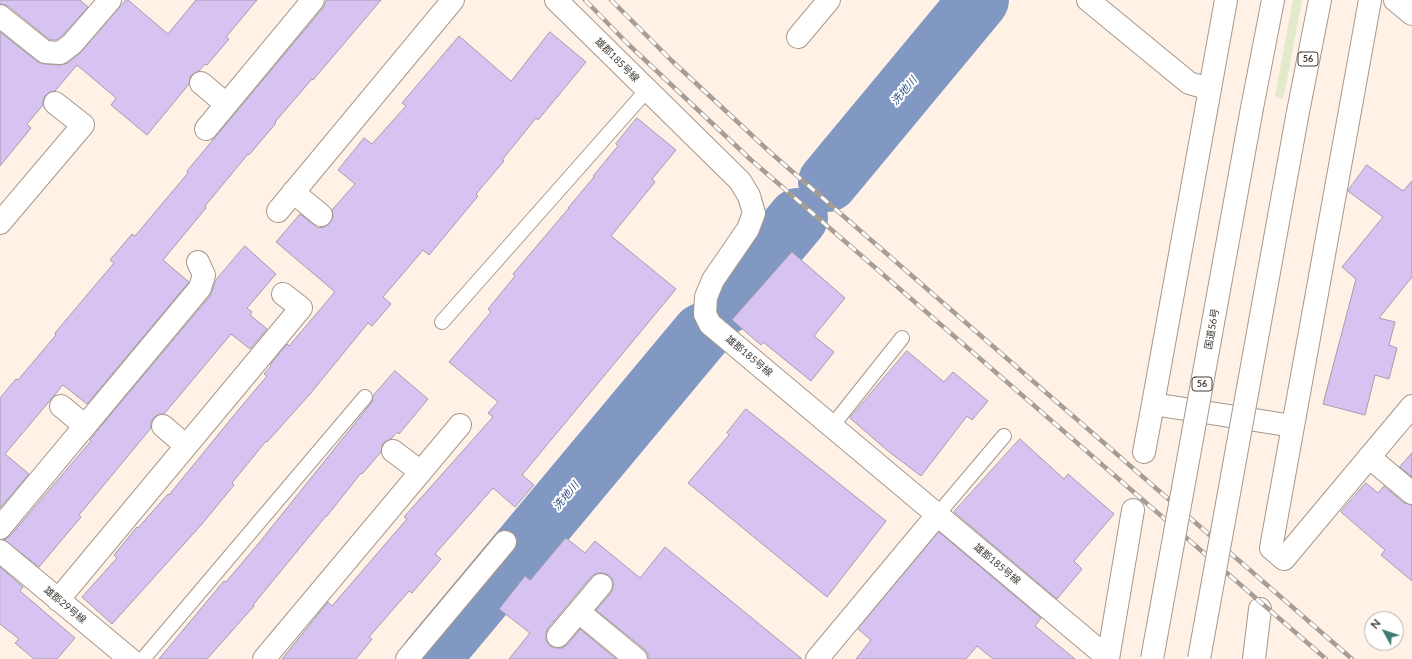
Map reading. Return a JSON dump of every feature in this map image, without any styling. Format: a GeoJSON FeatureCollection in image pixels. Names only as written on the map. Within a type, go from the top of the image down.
{"type":"FeatureCollection","features":[{"type":"Feature","properties":{"kind":"main road"},"geometry":{"type":"LineString","coordinates":[[0,16],[45,52],[60,53],[72,44],[110,0]]}},
{"type":"Feature","properties":{"kind":"main road"},"geometry":{"type":"LineString","coordinates":[[206,129],[313,0]]}},
{"type":"Feature","properties":{"kind":"main road"},"geometry":{"type":"LineString","coordinates":[[278,211],[453,0]]}},
{"type":"Feature","properties":{"kind":"main road","name":"雄郡185号線"},"geometry":{"type":"LineString","coordinates":[[556,0],[740,182],[750,196],[754,213],[748,229],[713,280],[706,297],[705,314],[710,324],[938,514],[1108,659]]}},
{"type":"Feature","properties":{"kind":"main road"},"geometry":{"type":"LineString","coordinates":[[798,37],[829,0]]}},
{"type":"Feature","properties":{"kind":"main road"},"geometry":{"type":"LineString","coordinates":[[1088,0],[1190,83],[1210,89]]}},
{"type":"Feature","properties":{"kind":"main road"},"geometry":{"type":"LineString","coordinates":[[1144,452],[1226,0]]}},
{"type":"Feature","properties":{"kind":"main road","name":"国道56号"},"geometry":{"type":"LineString","coordinates":[[1152,659],[1273,0]]}},
{"type":"Feature","properties":{"kind":"main road","name":"56"},"geometry":{"type":"LineString","coordinates":[[1199,659],[1297,117],[1320,0]]}},
{"type":"Feature","properties":{"kind":"main road"},"geometry":{"type":"LineString","coordinates":[[1370,0],[1271,548],[1284,559],[1412,406]]}},
{"type":"Feature","properties":{"kind":"main road"},"geometry":{"type":"LineString","coordinates":[[1395,0],[1412,14]]}},
{"type":"Feature","properties":{"kind":"main road"},"geometry":{"type":"LineString","coordinates":[[201,83],[226,104]]}},
{"type":"Feature","properties":{"kind":"main road"},"geometry":{"type":"LineString","coordinates":[[0,223],[83,125],[56,103]]}},
{"type":"Feature","properties":{"kind":"main road"},"geometry":{"type":"LineString","coordinates":[[293,192],[321,215]]}},
{"type":"Feature","properties":{"kind":"main road"},"geometry":{"type":"LineString","coordinates":[[0,528],[200,288],[204,275],[198,262]]}},
{"type":"Feature","properties":{"kind":"main road"},"geometry":{"type":"LineString","coordinates":[[58,600],[301,308],[283,294]]}},
{"type":"Feature","properties":{"kind":"main road"},"geometry":{"type":"LineString","coordinates":[[1153,404],[1293,426]]}},
{"type":"Feature","properties":{"kind":"main road"},"geometry":{"type":"LineString","coordinates":[[61,406],[85,426]]}},
{"type":"Feature","properties":{"kind":"main road"},"geometry":{"type":"LineString","coordinates":[[264,659],[460,425]]}},
{"type":"Feature","properties":{"kind":"main road"},"geometry":{"type":"LineString","coordinates":[[163,426],[186,446]]}},
{"type":"Feature","properties":{"kind":"main road"},"geometry":{"type":"LineString","coordinates":[[393,451],[421,472]]}},
{"type":"Feature","properties":{"kind":"main road"},"geometry":{"type":"LineString","coordinates":[[1369,457],[1412,493]]}},
{"type":"Feature","properties":{"kind":"main road"},"geometry":{"type":"LineString","coordinates":[[1108,659],[1133,510]]}},
{"type":"Feature","properties":{"kind":"main road"},"geometry":{"type":"LineString","coordinates":[[817,659],[938,514]]}},
{"type":"Feature","properties":{"kind":"main road"},"geometry":{"type":"LineString","coordinates":[[407,659],[505,542]]}},
{"type":"Feature","properties":{"kind":"main road","name":"雄郡29号線"},"geometry":{"type":"LineString","coordinates":[[0,551],[130,659]]}},
{"type":"Feature","properties":{"kind":"main road"},"geometry":{"type":"LineString","coordinates":[[558,636],[602,585]]}},
{"type":"Feature","properties":{"kind":"main road"},"geometry":{"type":"LineString","coordinates":[[1254,659],[1260,609]]}},
{"type":"Feature","properties":{"kind":"main road"},"geometry":{"type":"LineString","coordinates":[[579,612],[636,659]]}},
{"type":"Feature","properties":{"kind":"lane"},"geometry":{"type":"LineString","coordinates":[[442,322],[647,90]]}},
{"type":"Feature","properties":{"kind":"lane"},"geometry":{"type":"LineString","coordinates":[[832,426],[902,338]]}},
{"type":"Feature","properties":{"kind":"lane"},"geometry":{"type":"LineString","coordinates":[[143,659],[364,397]]}},
{"type":"Feature","properties":{"kind":"lane"},"geometry":{"type":"LineString","coordinates":[[938,514],[1004,436]]}},
{"type":"Feature","properties":{"kind":"green space"},"geometry":{"type":"Polygon","coordinates":[[[1293,0],[1302,0],[1282,100],[1275,96],[1293,0]]]}},
{"type":"Feature","properties":{"kind":"building"},"geometry":{"type":"Polygon","coordinates":[[[0,0],[80,0],[88,7],[63,35],[56,40],[50,40],[8,6],[0,4],[0,0]]]}},
{"type":"Feature","properties":{"kind":"building"},"geometry":{"type":"Polygon","coordinates":[[[126,0],[128,0],[168,34],[196,0],[257,0],[226,37],[229,39],[207,65],[205,64],[199,71],[191,75],[189,84],[147,135],[111,105],[116,98],[77,65],[55,91],[50,92],[45,96],[43,105],[27,124],[31,128],[0,166],[0,32],[38,62],[60,65],[68,63],[81,52],[126,0]]]}},
{"type":"Feature","properties":{"kind":"building"},"geometry":{"type":"Polygon","coordinates":[[[327,0],[381,0],[275,122],[276,123],[249,155],[248,154],[163,260],[189,282],[87,404],[63,385],[5,454],[29,474],[0,508],[0,398],[16,379],[18,380],[56,335],[55,333],[114,263],[110,260],[132,234],[135,236],[188,173],[187,171],[323,8],[327,0]]]}},
{"type":"Feature","properties":{"kind":"building"},"geometry":{"type":"Polygon","coordinates":[[[550,32],[586,62],[538,120],[536,118],[502,160],[504,161],[476,194],[478,196],[429,255],[423,250],[383,297],[391,304],[372,326],[368,323],[310,394],[267,442],[266,441],[232,483],[234,485],[202,524],[112,624],[82,597],[117,558],[114,555],[137,527],[138,528],[168,494],[169,495],[267,376],[264,374],[287,344],[289,346],[334,293],[334,291],[276,242],[300,214],[318,228],[325,227],[330,223],[333,217],[332,210],[355,184],[338,170],[364,138],[372,144],[406,106],[402,103],[459,36],[511,81],[550,32]]]}},
{"type":"Feature","properties":{"kind":"building"},"geometry":{"type":"Polygon","coordinates":[[[637,118],[676,150],[652,179],[655,182],[611,236],[676,289],[522,475],[534,485],[515,507],[493,488],[435,554],[441,559],[412,593],[409,591],[369,637],[372,639],[356,659],[282,659],[328,602],[332,606],[407,519],[404,517],[493,417],[488,413],[498,402],[449,362],[491,312],[488,309],[515,276],[513,274],[594,177],[593,176],[618,146],[616,144],[637,118]]]}},
{"type":"Feature","properties":{"kind":"building"},"geometry":{"type":"Polygon","coordinates":[[[1367,165],[1403,191],[1412,181],[1412,277],[1379,318],[1395,322],[1389,345],[1397,348],[1389,379],[1375,375],[1365,415],[1323,404],[1356,279],[1342,267],[1383,217],[1348,191],[1367,165]]]}},
{"type":"Feature","properties":{"kind":"building"},"geometry":{"type":"Polygon","coordinates":[[[245,246],[276,274],[247,308],[252,312],[250,315],[267,329],[250,349],[231,334],[164,414],[159,414],[153,418],[151,428],[79,515],[81,517],[39,567],[4,540],[10,536],[91,441],[90,440],[106,420],[210,296],[216,280],[245,246]]]}},
{"type":"Feature","properties":{"kind":"building"},"geometry":{"type":"Polygon","coordinates":[[[792,252],[845,298],[814,336],[834,352],[811,381],[763,342],[761,345],[732,320],[792,252]]]}},
{"type":"Feature","properties":{"kind":"building"},"geometry":{"type":"Polygon","coordinates":[[[907,351],[944,382],[953,372],[988,401],[972,420],[967,416],[921,476],[888,451],[850,418],[907,351]]]}},
{"type":"Feature","properties":{"kind":"building"},"geometry":{"type":"Polygon","coordinates":[[[395,371],[428,399],[399,434],[397,432],[391,439],[383,443],[381,452],[362,474],[361,473],[253,605],[254,606],[207,659],[159,659],[224,581],[226,582],[259,543],[372,402],[373,396],[395,371]]]}},
{"type":"Feature","properties":{"kind":"building"},"geometry":{"type":"Polygon","coordinates":[[[746,409],[886,521],[827,597],[688,483],[729,435],[727,433],[746,409]]]}},
{"type":"Feature","properties":{"kind":"building"},"geometry":{"type":"Polygon","coordinates":[[[1020,439],[1064,479],[1068,474],[1114,514],[1074,561],[1082,569],[1057,599],[954,512],[1020,439]]]}},
{"type":"Feature","properties":{"kind":"building"},"geometry":{"type":"Polygon","coordinates":[[[1412,453],[1412,477],[1400,467],[1412,453]]]}},
{"type":"Feature","properties":{"kind":"building"},"geometry":{"type":"Polygon","coordinates":[[[1366,483],[1378,493],[1384,486],[1404,503],[1412,505],[1412,581],[1381,555],[1385,550],[1341,512],[1366,483]]]}},
{"type":"Feature","properties":{"kind":"building"},"geometry":{"type":"Polygon","coordinates":[[[939,532],[1041,618],[1035,626],[1075,659],[993,659],[977,646],[966,659],[856,659],[871,640],[858,629],[939,532]]]}},
{"type":"Feature","properties":{"kind":"building"},"geometry":{"type":"Polygon","coordinates":[[[566,538],[585,553],[595,541],[640,578],[665,547],[802,659],[648,659],[648,654],[644,649],[596,610],[611,593],[613,588],[613,580],[609,575],[596,573],[548,628],[546,640],[550,646],[562,648],[568,644],[580,629],[616,659],[509,659],[530,633],[499,609],[525,576],[530,580],[566,538]]]}},
{"type":"Feature","properties":{"kind":"building"},"geometry":{"type":"Polygon","coordinates":[[[0,567],[23,587],[20,591],[75,638],[57,659],[34,659],[15,643],[19,639],[0,624],[0,567]]]}},
{"type":"Feature","properties":{"kind":"waterway","name":"洗地川"},"geometry":{"type":"LineString","coordinates":[[828,182],[979,0]]}},
{"type":"Feature","properties":{"kind":"waterway","name":"洗地川"},"geometry":{"type":"LineString","coordinates":[[725,305],[798,218]]}},
{"type":"Feature","properties":{"kind":"waterway","name":"洗地川"},"geometry":{"type":"LineString","coordinates":[[430,659],[702,333]]}},
{"type":"Feature","properties":{"kind":"railway"},"geometry":{"type":"LineString","coordinates":[[585,0],[628,44],[750,159],[1326,659]]}},
{"type":"Feature","properties":{"kind":"railway"},"geometry":{"type":"LineString","coordinates":[[611,0],[672,61],[771,153],[1352,659]]}}]}
